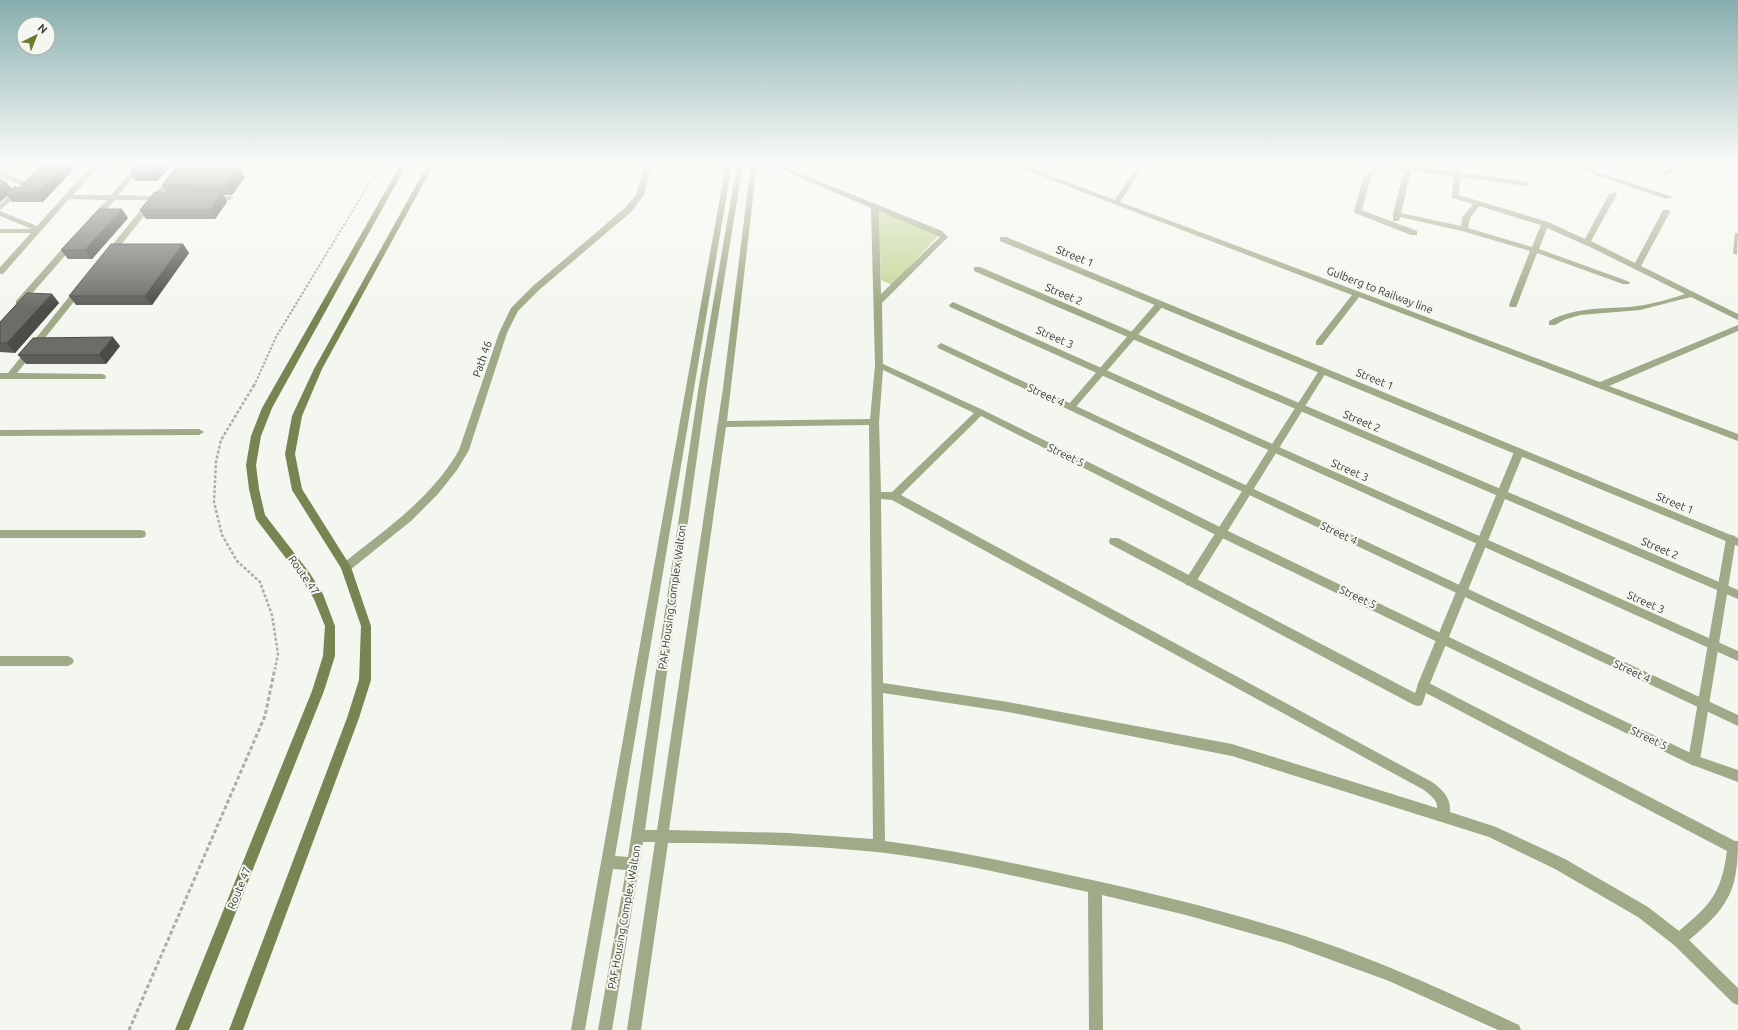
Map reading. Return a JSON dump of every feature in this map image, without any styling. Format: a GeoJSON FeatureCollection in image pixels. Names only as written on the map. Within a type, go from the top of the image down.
{"type":"FeatureCollection","features":[{"type":"Feature","properties":{"kind":"street"},"geometry":{"type":"LineString","coordinates":[[0,212],[38,230]]}},
{"type":"Feature","properties":{"kind":"street"},"geometry":{"type":"LineString","coordinates":[[0,272],[54,212]]}},
{"type":"Feature","properties":{"kind":"street"},"geometry":{"type":"LineString","coordinates":[[87,226],[99,212]]}},
{"type":"Feature","properties":{"kind":"street"},"geometry":{"type":"LineString","coordinates":[[104,259],[142,212]]}},
{"type":"Feature","properties":{"kind":"street","name":"Route 47"},"geometry":{"type":"LineString","coordinates":[[182,1030],[318,691],[329,656],[330,626],[319,597],[305,575],[260,516],[251,465],[256,436],[267,408],[377,212]]}},
{"type":"Feature","properties":{"kind":"street"},"geometry":{"type":"LineString","coordinates":[[236,1030],[353,718],[365,680],[366,626],[346,567],[297,490],[290,454],[297,416],[318,369],[405,212]]}},
{"type":"Feature","properties":{"kind":"street","name":"Path 46"},"geometry":{"type":"LineString","coordinates":[[346,567],[407,518],[435,491],[454,468],[464,450],[503,333],[514,310],[536,288],[626,212]]}},
{"type":"Feature","properties":{"kind":"street"},"geometry":{"type":"LineString","coordinates":[[578,1030],[720,212]]}},
{"type":"Feature","properties":{"kind":"street","name":"PAF Housing Complex Walton"},"geometry":{"type":"LineString","coordinates":[[605,1030],[638,836],[704,385],[732,212]]}},
{"type":"Feature","properties":{"kind":"street"},"geometry":{"type":"LineString","coordinates":[[634,1030],[722,424],[748,212]]}},
{"type":"Feature","properties":{"kind":"street"},"geometry":{"type":"LineString","coordinates":[[875,212],[879,366],[874,422],[879,846]]}},
{"type":"Feature","properties":{"kind":"street"},"geometry":{"type":"LineString","coordinates":[[878,303],[944,237],[940,233],[890,212]]}},
{"type":"Feature","properties":{"kind":"street","name":"Gulberg to Railway line"},"geometry":{"type":"LineString","coordinates":[[1142,212],[1738,438]]}},
{"type":"Feature","properties":{"kind":"street"},"geometry":{"type":"LineString","coordinates":[[1361,212],[1414,233]]}},
{"type":"Feature","properties":{"kind":"street"},"geometry":{"type":"LineString","coordinates":[[1397,212],[1396,217],[1464,229],[1535,250],[1626,282]]}},
{"type":"Feature","properties":{"kind":"street"},"geometry":{"type":"LineString","coordinates":[[1464,229],[1466,218],[1470,212]]}},
{"type":"Feature","properties":{"kind":"street"},"geometry":{"type":"LineString","coordinates":[[1506,212],[1545,224],[1587,242],[1738,317]]}},
{"type":"Feature","properties":{"kind":"street"},"geometry":{"type":"LineString","coordinates":[[1587,242],[1604,212]]}},
{"type":"Feature","properties":{"kind":"street"},"geometry":{"type":"LineString","coordinates":[[1636,266],[1666,212]]}},
{"type":"Feature","properties":{"kind":"street"},"geometry":{"type":"LineString","coordinates":[[1513,305],[1545,224]]}},
{"type":"Feature","properties":{"kind":"street"},"geometry":{"type":"LineString","coordinates":[[0,231],[38,230]]}},
{"type":"Feature","properties":{"kind":"street"},"geometry":{"type":"LineString","coordinates":[[1737,253],[1738,235]]}},
{"type":"Feature","properties":{"kind":"street"},"geometry":{"type":"LineString","coordinates":[[15,307],[77,238]]}},
{"type":"Feature","properties":{"kind":"street","name":"Street 1"},"geometry":{"type":"LineString","coordinates":[[1003,239],[1734,540]]}},
{"type":"Feature","properties":{"kind":"street","name":"Street 2"},"geometry":{"type":"LineString","coordinates":[[977,270],[1738,595]]}},
{"type":"Feature","properties":{"kind":"street"},"geometry":{"type":"LineString","coordinates":[[10,376],[85,284]]}},
{"type":"Feature","properties":{"kind":"street"},"geometry":{"type":"LineString","coordinates":[[1319,343],[1358,294]]}},
{"type":"Feature","properties":{"kind":"street"},"geometry":{"type":"LineString","coordinates":[[1552,323],[1560,318],[1588,311],[1632,309],[1666,303],[1692,294]]}},
{"type":"Feature","properties":{"kind":"street"},"geometry":{"type":"LineString","coordinates":[[1070,407],[1160,304]]}},
{"type":"Feature","properties":{"kind":"street","name":"Street 3"},"geometry":{"type":"LineString","coordinates":[[953,305],[1738,656]]}},
{"type":"Feature","properties":{"kind":"street"},"geometry":{"type":"LineString","coordinates":[[1600,386],[1738,328]]}},
{"type":"Feature","properties":{"kind":"street","name":"Street 4"},"geometry":{"type":"LineString","coordinates":[[941,346],[1738,721]]}},
{"type":"Feature","properties":{"kind":"street","name":"Street 5"},"geometry":{"type":"LineString","coordinates":[[879,366],[980,412],[1222,533],[1444,638],[1694,760],[1738,776]]}},
{"type":"Feature","properties":{"kind":"street"},"geometry":{"type":"LineString","coordinates":[[1190,582],[1323,371]]}},
{"type":"Feature","properties":{"kind":"street"},"geometry":{"type":"LineString","coordinates":[[0,376],[102,377]]}},
{"type":"Feature","properties":{"kind":"street"},"geometry":{"type":"LineString","coordinates":[[894,496],[980,412]]}},
{"type":"Feature","properties":{"kind":"street"},"geometry":{"type":"LineString","coordinates":[[722,424],[874,422]]}},
{"type":"Feature","properties":{"kind":"street"},"geometry":{"type":"LineString","coordinates":[[0,433],[199,432]]}},
{"type":"Feature","properties":{"kind":"street"},"geometry":{"type":"LineString","coordinates":[[1114,541],[1418,701],[1519,452]]}},
{"type":"Feature","properties":{"kind":"street"},"geometry":{"type":"LineString","coordinates":[[876,495],[894,496],[1428,786],[1444,803],[1443,816]]}},
{"type":"Feature","properties":{"kind":"street"},"geometry":{"type":"LineString","coordinates":[[0,534],[141,534]]}},
{"type":"Feature","properties":{"kind":"street"},"geometry":{"type":"LineString","coordinates":[[1694,760],[1723,588],[1734,540]]}},
{"type":"Feature","properties":{"kind":"street"},"geometry":{"type":"LineString","coordinates":[[0,661],[68,661]]}},
{"type":"Feature","properties":{"kind":"street"},"geometry":{"type":"LineString","coordinates":[[1423,686],[1736,847],[1726,887],[1720,900],[1702,921],[1679,940]]}},
{"type":"Feature","properties":{"kind":"street"},"geometry":{"type":"LineString","coordinates":[[878,687],[1008,707],[1232,750],[1491,831],[1560,864],[1643,912],[1679,940],[1738,998]]}},
{"type":"Feature","properties":{"kind":"street"},"geometry":{"type":"LineString","coordinates":[[638,836],[797,840],[879,846],[980,863],[1095,887],[1218,916],[1317,947],[1420,986],[1514,1030]]}},
{"type":"Feature","properties":{"kind":"street"},"geometry":{"type":"LineString","coordinates":[[607,862],[633,864]]}},
{"type":"Feature","properties":{"kind":"street"},"geometry":{"type":"LineString","coordinates":[[1095,887],[1096,1030]]}},
{"type":"Feature","properties":{"kind":"street"},"geometry":{"type":"LineString","coordinates":[[605,1030],[613,1030]]}},
{"type":"Feature","properties":{"kind":"path"},"geometry":{"type":"LineString","coordinates":[[129,1030],[265,716],[278,654],[272,615],[260,582],[237,561],[222,535],[214,502],[216,462],[221,440],[255,384],[276,337],[352,212]]}},
{"type":"Feature","properties":{"kind":"green space"},"geometry":{"type":"Polygon","coordinates":[[[879,212],[938,236],[892,285],[881,280],[879,212]]]}},
{"type":"Feature","properties":{"kind":"building"},"geometry":{"type":"Polygon","coordinates":[[[96,212],[119,212],[85,250],[61,250],[96,212]]]}},
{"type":"Feature","properties":{"kind":"building"},"geometry":{"type":"Polygon","coordinates":[[[111,244],[183,244],[145,296],[69,296],[111,244]]]}},
{"type":"Feature","properties":{"kind":"building"},"geometry":{"type":"Polygon","coordinates":[[[27,293],[52,294],[7,343],[0,343],[0,322],[27,293]]]}},
{"type":"Feature","properties":{"kind":"building"},"geometry":{"type":"Polygon","coordinates":[[[113,337],[99,355],[18,355],[33,338],[113,337]]]}}]}
